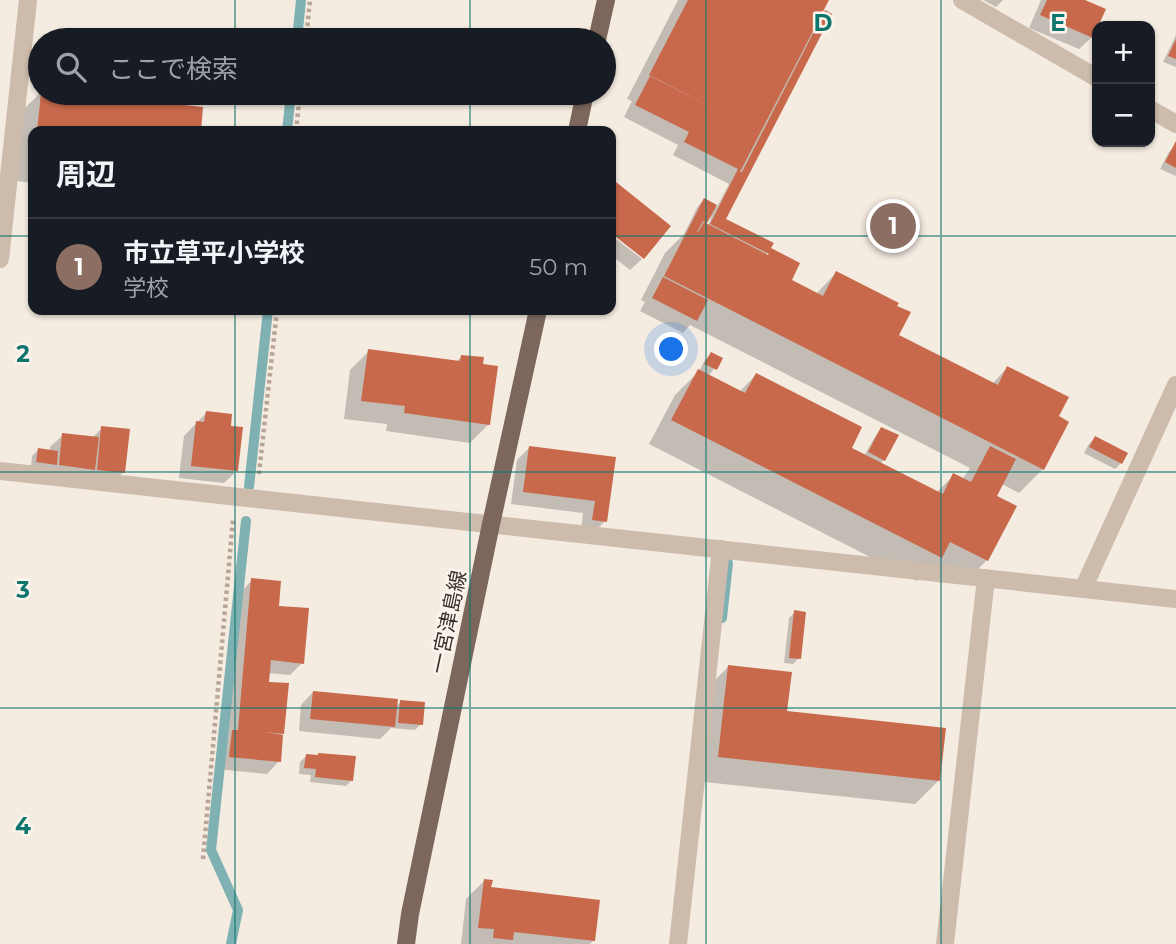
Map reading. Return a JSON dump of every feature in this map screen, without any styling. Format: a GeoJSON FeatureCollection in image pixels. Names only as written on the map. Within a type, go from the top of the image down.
{"type":"FeatureCollection","features":[{"type":"Feature","properties":{"kind":"main road"},"geometry":{"type":"LineString","coordinates":[[600,28],[606,0]]}},
{"type":"Feature","properties":{"kind":"main road"},"geometry":{"type":"LineString","coordinates":[[578,126],[583,105]]}},
{"type":"Feature","properties":{"kind":"main road","name":"一宮津島線"},"geometry":{"type":"LineString","coordinates":[[406,944],[491,524],[537,315]]}},
{"type":"Feature","properties":{"kind":"street"},"geometry":{"type":"LineString","coordinates":[[0,259],[28,0]]}},
{"type":"Feature","properties":{"kind":"street"},"geometry":{"type":"LineString","coordinates":[[962,0],[1092,75]]}},
{"type":"Feature","properties":{"kind":"street"},"geometry":{"type":"LineString","coordinates":[[1155,112],[1176,124]]}},
{"type":"Feature","properties":{"kind":"street"},"geometry":{"type":"LineString","coordinates":[[1083,589],[1176,385]]}},
{"type":"Feature","properties":{"kind":"street"},"geometry":{"type":"LineString","coordinates":[[0,471],[1176,599]]}},
{"type":"Feature","properties":{"kind":"street"},"geometry":{"type":"LineString","coordinates":[[678,944],[721,549]]}},
{"type":"Feature","properties":{"kind":"street"},"geometry":{"type":"LineString","coordinates":[[945,944],[985,578]]}},
{"type":"Feature","properties":{"kind":"path"},"geometry":{"type":"LineString","coordinates":[[307,28],[310,0]]}},
{"type":"Feature","properties":{"kind":"path"},"geometry":{"type":"LineString","coordinates":[[297,126],[299,105]]}},
{"type":"Feature","properties":{"kind":"path"},"geometry":{"type":"LineString","coordinates":[[256,499],[276,315]]}},
{"type":"Feature","properties":{"kind":"path"},"geometry":{"type":"LineString","coordinates":[[203,859],[234,497]]}},
{"type":"Feature","properties":{"kind":"building"},"geometry":{"type":"Polygon","coordinates":[[[688,0],[829,0],[740,172],[825,10],[832,14],[726,219],[774,243],[771,248],[800,263],[792,280],[823,296],[836,271],[899,303],[897,306],[911,312],[899,335],[998,385],[1007,366],[1069,397],[1059,416],[1069,422],[1044,470],[664,276],[704,198],[717,205],[707,223],[703,221],[697,232],[704,222],[769,254],[710,224],[738,169],[684,142],[689,132],[635,105],[650,76],[728,115],[649,75],[688,0]]]}},
{"type":"Feature","properties":{"kind":"building"},"geometry":{"type":"Polygon","coordinates":[[[1047,0],[1085,0],[1106,9],[1101,21],[1092,21],[1092,38],[1040,15],[1047,0]]]}},
{"type":"Feature","properties":{"kind":"building"},"geometry":{"type":"Polygon","coordinates":[[[1176,39],[1176,59],[1168,56],[1176,39]]]}},
{"type":"Feature","properties":{"kind":"building"},"geometry":{"type":"Polygon","coordinates":[[[40,105],[203,107],[201,126],[38,126],[40,105]]]}},
{"type":"Feature","properties":{"kind":"building"},"geometry":{"type":"Polygon","coordinates":[[[1176,141],[1176,168],[1165,162],[1176,141]]]}},
{"type":"Feature","properties":{"kind":"building"},"geometry":{"type":"Polygon","coordinates":[[[616,182],[671,226],[644,259],[616,237],[616,182]]]}},
{"type":"Feature","properties":{"kind":"building"},"geometry":{"type":"Polygon","coordinates":[[[663,277],[708,300],[697,321],[652,298],[663,277]]]}},
{"type":"Feature","properties":{"kind":"building"},"geometry":{"type":"Polygon","coordinates":[[[368,349],[460,361],[461,355],[484,357],[483,364],[498,366],[490,425],[404,413],[405,406],[361,401],[368,349]]]}},
{"type":"Feature","properties":{"kind":"building"},"geometry":{"type":"Polygon","coordinates":[[[711,352],[723,358],[717,370],[704,364],[711,352]]]}},
{"type":"Feature","properties":{"kind":"building"},"geometry":{"type":"Polygon","coordinates":[[[698,369],[745,393],[756,373],[862,427],[852,448],[943,494],[953,473],[971,482],[990,446],[1016,459],[997,496],[1017,506],[988,561],[950,542],[942,558],[671,420],[698,369]]]}},
{"type":"Feature","properties":{"kind":"building"},"geometry":{"type":"Polygon","coordinates":[[[206,411],[232,414],[231,426],[243,427],[238,471],[191,466],[196,421],[204,422],[206,411]]]}},
{"type":"Feature","properties":{"kind":"building"},"geometry":{"type":"Polygon","coordinates":[[[101,426],[130,429],[125,473],[97,470],[101,426]]]}},
{"type":"Feature","properties":{"kind":"building"},"geometry":{"type":"Polygon","coordinates":[[[881,427],[899,435],[885,461],[868,452],[881,427]]]}},
{"type":"Feature","properties":{"kind":"building"},"geometry":{"type":"Polygon","coordinates":[[[62,433],[99,437],[95,470],[59,465],[62,433]]]}},
{"type":"Feature","properties":{"kind":"building"},"geometry":{"type":"Polygon","coordinates":[[[1095,436],[1128,453],[1122,464],[1089,447],[1095,436]]]}},
{"type":"Feature","properties":{"kind":"building"},"geometry":{"type":"Polygon","coordinates":[[[529,446],[616,457],[607,522],[592,520],[595,501],[523,492],[529,446]]]}},
{"type":"Feature","properties":{"kind":"building"},"geometry":{"type":"Polygon","coordinates":[[[38,448],[58,451],[57,465],[36,462],[38,448]]]}},
{"type":"Feature","properties":{"kind":"building"},"geometry":{"type":"Polygon","coordinates":[[[251,578],[281,581],[279,606],[309,608],[304,664],[271,660],[269,682],[289,683],[284,734],[265,732],[283,735],[281,762],[229,757],[232,730],[238,730],[251,578]]]}},
{"type":"Feature","properties":{"kind":"building"},"geometry":{"type":"Polygon","coordinates":[[[794,610],[806,612],[801,659],[789,658],[794,610]]]}},
{"type":"Feature","properties":{"kind":"building"},"geometry":{"type":"Polygon","coordinates":[[[728,665],[792,672],[787,711],[946,728],[940,781],[718,757],[728,665]]]}},
{"type":"Feature","properties":{"kind":"building"},"geometry":{"type":"Polygon","coordinates":[[[313,691],[398,699],[395,727],[310,719],[313,691]]]}},
{"type":"Feature","properties":{"kind":"building"},"geometry":{"type":"Polygon","coordinates":[[[400,700],[425,702],[423,725],[398,723],[400,700]]]}},
{"type":"Feature","properties":{"kind":"building"},"geometry":{"type":"Polygon","coordinates":[[[306,754],[356,756],[353,781],[315,777],[316,769],[304,768],[306,754]]]}},
{"type":"Feature","properties":{"kind":"building"},"geometry":{"type":"Polygon","coordinates":[[[484,879],[493,880],[491,887],[600,900],[595,941],[514,932],[513,940],[493,938],[494,929],[478,928],[484,879]]]}},
{"type":"Feature","properties":{"kind":"waterway"},"geometry":{"type":"LineString","coordinates":[[298,28],[301,0]]}},
{"type":"Feature","properties":{"kind":"waterway"},"geometry":{"type":"LineString","coordinates":[[288,126],[290,105]]}},
{"type":"Feature","properties":{"kind":"waterway"},"geometry":{"type":"LineString","coordinates":[[249,487],[267,315]]}},
{"type":"Feature","properties":{"kind":"waterway"},"geometry":{"type":"LineString","coordinates":[[231,944],[238,910],[211,850],[246,521]]}},
{"type":"Feature","properties":{"kind":"waterway"},"geometry":{"type":"LineString","coordinates":[[722,618],[728,563]]}},
{"type":"Feature","properties":{"kind":"place","name":"市立草平小学校"},"geometry":{"type":"Point","coordinates":[893,226]}}]}
